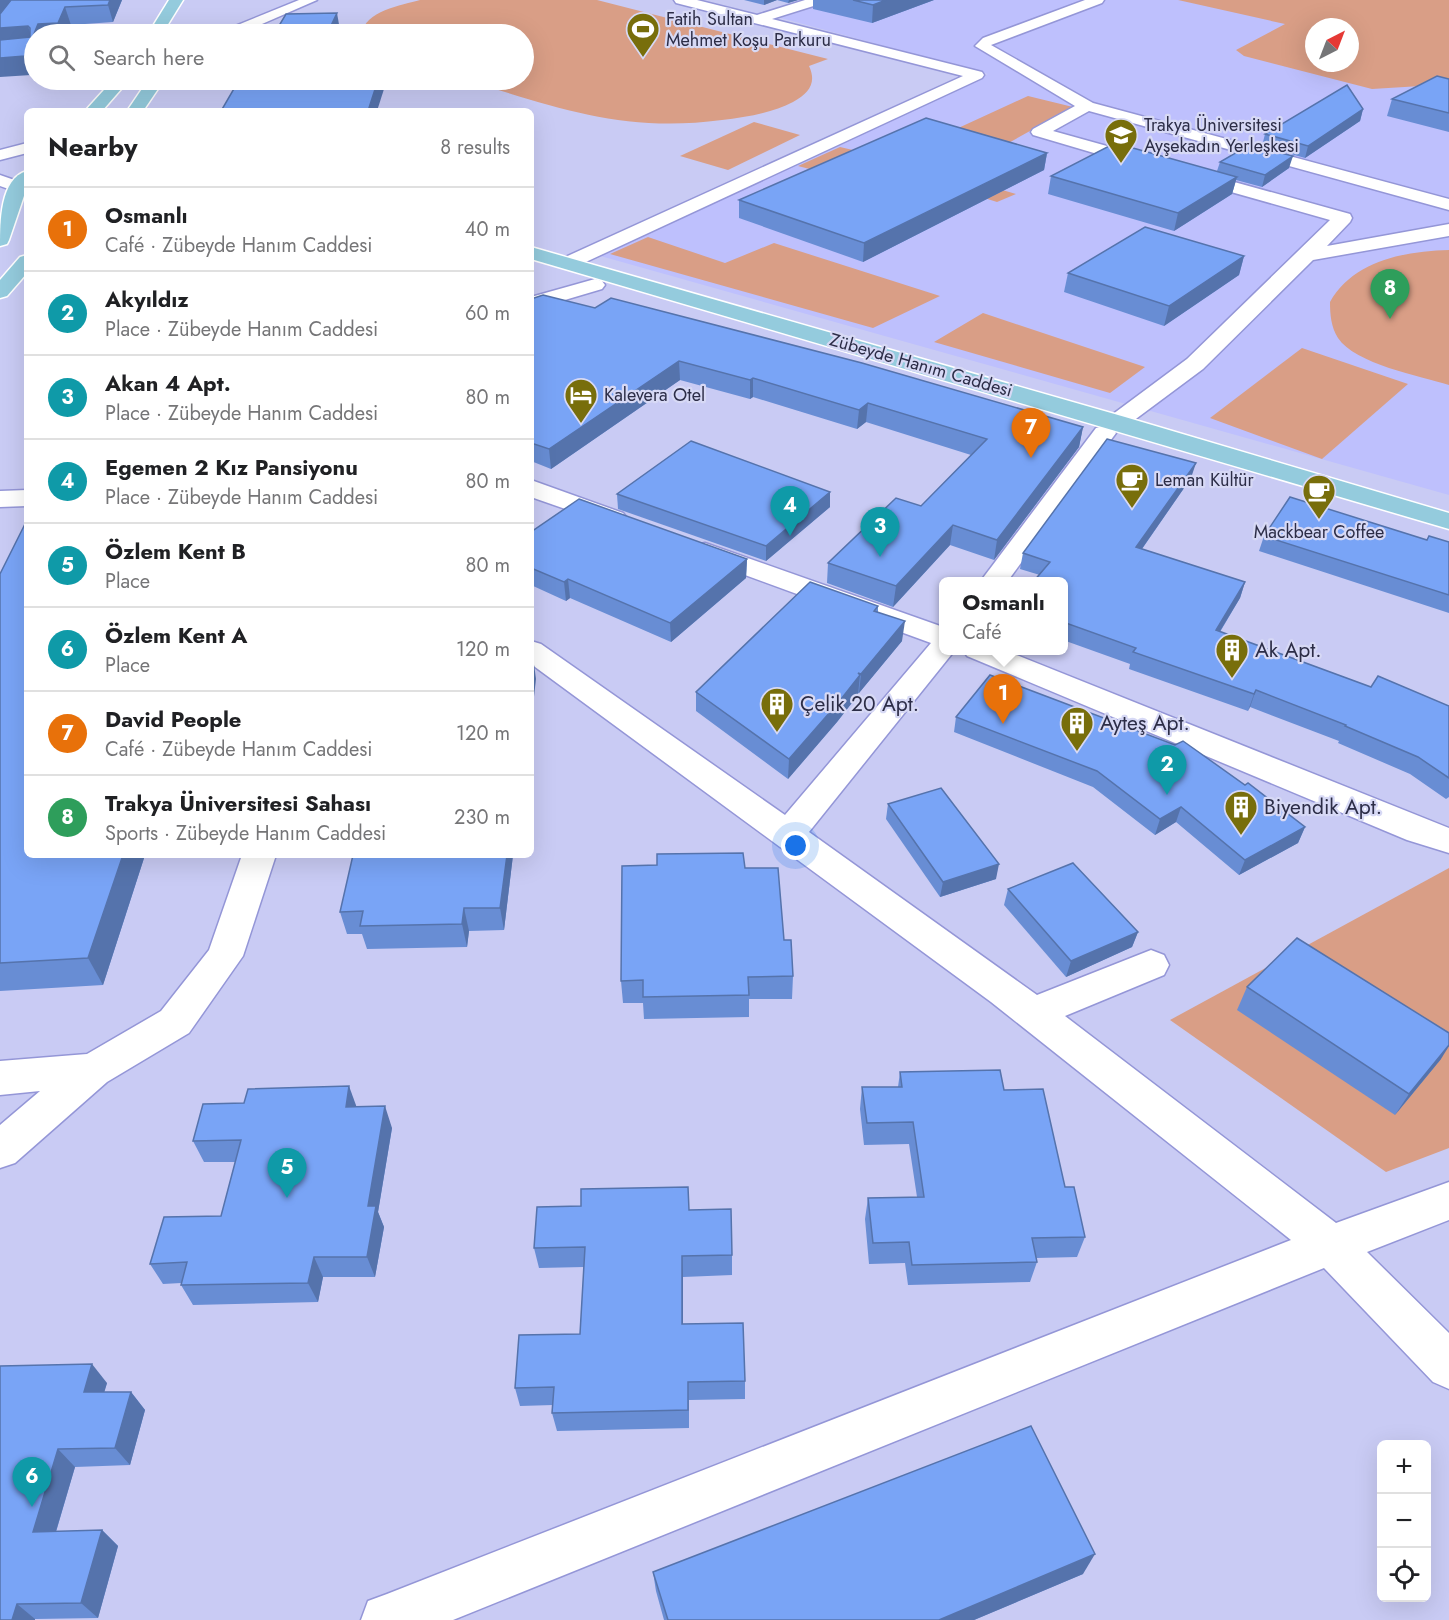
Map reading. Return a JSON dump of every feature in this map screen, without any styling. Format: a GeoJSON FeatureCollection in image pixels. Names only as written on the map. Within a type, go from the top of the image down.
{"type":"FeatureCollection","features":[{"type":"Feature","properties":{"kind":"main road"},"geometry":{"type":"LineString","coordinates":[[161,24],[176,0]]}},
{"type":"Feature","properties":{"kind":"main road"},"geometry":{"type":"LineString","coordinates":[[96,108],[112,90]]}},
{"type":"Feature","properties":{"kind":"main road"},"geometry":{"type":"LineString","coordinates":[[137,108],[149,90]]}},
{"type":"Feature","properties":{"kind":"main road"},"geometry":{"type":"LineString","coordinates":[[0,240],[18,184]]}},
{"type":"Feature","properties":{"kind":"main road","name":"Zübeyde Hanım Caddesi"},"geometry":{"type":"LineString","coordinates":[[534,254],[1111,428],[1321,499],[1449,535]]}},
{"type":"Feature","properties":{"kind":"main road"},"geometry":{"type":"LineString","coordinates":[[0,292],[24,264]]}},
{"type":"Feature","properties":{"kind":"main road","name":"Zübeyde Hanım Caddesi"},"geometry":{"type":"LineString","coordinates":[[534,268],[1449,521]]}},
{"type":"Feature","properties":{"kind":"street"},"geometry":{"type":"LineString","coordinates":[[252,24],[310,0]]}},
{"type":"Feature","properties":{"kind":"street"},"geometry":{"type":"LineString","coordinates":[[568,263],[977,75],[681,0]]}},
{"type":"Feature","properties":{"kind":"street"},"geometry":{"type":"LineString","coordinates":[[759,19],[818,0]]}},
{"type":"Feature","properties":{"kind":"street"},"geometry":{"type":"LineString","coordinates":[[1097,0],[988,41],[982,46],[1086,106],[1449,205]]}},
{"type":"Feature","properties":{"kind":"street"},"geometry":{"type":"LineString","coordinates":[[997,577],[1111,428],[1195,364],[1343,218],[1039,132],[1086,106]]}},
{"type":"Feature","properties":{"kind":"street"},"geometry":{"type":"LineString","coordinates":[[0,155],[24,149]]}},
{"type":"Feature","properties":{"kind":"street"},"geometry":{"type":"LineString","coordinates":[[0,163],[24,162]]}},
{"type":"Feature","properties":{"kind":"street"},"geometry":{"type":"LineString","coordinates":[[1307,255],[1449,230]]}},
{"type":"Feature","properties":{"kind":"street"},"geometry":{"type":"LineString","coordinates":[[534,303],[595,285]]}},
{"type":"Feature","properties":{"kind":"street"},"geometry":{"type":"LineString","coordinates":[[534,489],[642,528]]}},
{"type":"Feature","properties":{"kind":"street"},"geometry":{"type":"LineString","coordinates":[[0,499],[24,498]]}},
{"type":"Feature","properties":{"kind":"street"},"geometry":{"type":"LineString","coordinates":[[687,544],[939,636]]}},
{"type":"Feature","properties":{"kind":"street"},"geometry":{"type":"LineString","coordinates":[[534,652],[591,691],[1033,1013],[1331,1245],[1449,1366]]}},
{"type":"Feature","properties":{"kind":"street"},"geometry":{"type":"LineString","coordinates":[[788,834],[939,652]]}},
{"type":"Feature","properties":{"kind":"street"},"geometry":{"type":"LineString","coordinates":[[987,655],[1449,841]]}},
{"type":"Feature","properties":{"kind":"street"},"geometry":{"type":"LineString","coordinates":[[0,1150],[93,1070],[175,1022],[225,956],[258,858]]}},
{"type":"Feature","properties":{"kind":"street"},"geometry":{"type":"LineString","coordinates":[[1033,1013],[1151,965]]}},
{"type":"Feature","properties":{"kind":"street"},"geometry":{"type":"LineString","coordinates":[[0,1078],[93,1070]]}},
{"type":"Feature","properties":{"kind":"street"},"geometry":{"type":"LineString","coordinates":[[387,1620],[1331,1245],[1449,1201]]}},
{"type":"Feature","properties":{"kind":"shaded area","name":"Fatih Sultan Mehmet Koşu Parkuru"},"geometry":{"type":"Polygon","coordinates":[[[420,0],[597,0],[828,59],[809,66],[812,82],[803,95],[785,106],[768,112],[731,119],[687,123],[622,120],[562,108],[498,90],[534,90],[534,24],[366,24],[376,14],[420,0]]]}},
{"type":"Feature","properties":{"kind":"shaded area","name":"Trakya Üniversitesi Ayşekadın Yerleşkesi"},"geometry":{"type":"Polygon","coordinates":[[[836,0],[1449,0],[1449,495],[597,255],[988,74],[781,18],[836,0]]]}},
{"type":"Feature","properties":{"kind":"shaded area"},"geometry":{"type":"Polygon","coordinates":[[[1178,0],[1449,0],[1449,88],[1437,85],[1372,89],[1306,72],[1359,72],[1359,18],[1305,18],[1305,72],[1244,56],[1236,50],[1285,24],[1178,0]]]}},
{"type":"Feature","properties":{"kind":"shaded area"},"geometry":{"type":"Polygon","coordinates":[[[1028,96],[1073,107],[951,175],[1016,194],[997,202],[921,178],[825,173],[798,166],[840,147],[891,159],[1028,96]]]}},
{"type":"Feature","properties":{"kind":"shaded area"},"geometry":{"type":"Polygon","coordinates":[[[754,122],[800,135],[728,170],[680,156],[754,122]]]}},
{"type":"Feature","properties":{"kind":"shaded area"},"geometry":{"type":"Polygon","coordinates":[[[648,237],[725,263],[774,243],[940,296],[873,328],[610,254],[648,237]]]}},
{"type":"Feature","properties":{"kind":"shaded area"},"geometry":{"type":"Polygon","coordinates":[[[1449,250],[1449,385],[1373,362],[1346,347],[1338,338],[1331,320],[1330,302],[1352,277],[1381,261],[1398,256],[1449,250]]]}},
{"type":"Feature","properties":{"kind":"shaded area"},"geometry":{"type":"Polygon","coordinates":[[[983,313],[1145,367],[1110,393],[934,342],[983,313]]]}},
{"type":"Feature","properties":{"kind":"shaded area"},"geometry":{"type":"Polygon","coordinates":[[[1302,348],[1408,384],[1322,459],[1210,418],[1302,348]]]}},
{"type":"Feature","properties":{"kind":"shaded area"},"geometry":{"type":"Polygon","coordinates":[[[1449,868],[1449,1148],[1386,1172],[1170,1020],[1449,868]]]}},
{"type":"Feature","properties":{"kind":"building"},"geometry":{"type":"Polygon","coordinates":[[[11,0],[110,0],[108,5],[65,7],[58,23],[24,24],[24,26],[0,28],[0,14],[11,0]]]}},
{"type":"Feature","properties":{"kind":"building"},"geometry":{"type":"Polygon","coordinates":[[[853,0],[886,0],[873,5],[853,0]]]}},
{"type":"Feature","properties":{"kind":"building"},"geometry":{"type":"Polygon","coordinates":[[[337,13],[332,24],[280,24],[286,14],[337,13]]]}},
{"type":"Feature","properties":{"kind":"building"},"geometry":{"type":"Polygon","coordinates":[[[24,38],[24,56],[0,58],[0,40],[24,38]]]}},
{"type":"Feature","properties":{"kind":"building"},"geometry":{"type":"Polygon","coordinates":[[[1437,76],[1449,79],[1449,113],[1392,99],[1437,76]]]}},
{"type":"Feature","properties":{"kind":"building"},"geometry":{"type":"Polygon","coordinates":[[[1347,85],[1363,109],[1308,146],[1265,134],[1347,85]]]}},
{"type":"Feature","properties":{"kind":"building"},"geometry":{"type":"Polygon","coordinates":[[[233,90],[375,90],[369,108],[223,108],[233,90]]]}},
{"type":"Feature","properties":{"kind":"building"},"geometry":{"type":"Polygon","coordinates":[[[926,118],[1047,153],[864,243],[739,200],[926,118]]]}},
{"type":"Feature","properties":{"kind":"building"},"geometry":{"type":"Polygon","coordinates":[[[1115,143],[1237,177],[1178,213],[1051,176],[1115,143]]]}},
{"type":"Feature","properties":{"kind":"building"},"geometry":{"type":"Polygon","coordinates":[[[1249,145],[1293,156],[1265,175],[1220,162],[1249,145]]]}},
{"type":"Feature","properties":{"kind":"building"},"geometry":{"type":"Polygon","coordinates":[[[1145,227],[1244,256],[1169,306],[1068,273],[1145,227]]]}},
{"type":"Feature","properties":{"kind":"building"},"geometry":{"type":"Polygon","coordinates":[[[543,295],[595,308],[611,298],[862,363],[1083,427],[997,540],[953,525],[896,586],[828,563],[896,498],[921,506],[987,439],[868,403],[859,410],[753,378],[750,380],[679,361],[549,449],[534,444],[534,298],[543,295]]]}},
{"type":"Feature","properties":{"kind":"building"},"geometry":{"type":"Polygon","coordinates":[[[1107,439],[1196,463],[1136,547],[1245,582],[1216,630],[1371,687],[1378,676],[1449,706],[1449,778],[1418,757],[1346,725],[1256,690],[1254,694],[1133,652],[1136,648],[1068,624],[1068,577],[1037,577],[1050,562],[1023,553],[1107,439]]]}},
{"type":"Feature","properties":{"kind":"building"},"geometry":{"type":"Polygon","coordinates":[[[691,441],[830,492],[766,546],[617,494],[691,441]]]}},
{"type":"Feature","properties":{"kind":"building"},"geometry":{"type":"Polygon","coordinates":[[[1290,497],[1427,540],[1429,536],[1449,542],[1449,595],[1264,536],[1290,497]]]}},
{"type":"Feature","properties":{"kind":"building"},"geometry":{"type":"Polygon","coordinates":[[[579,499],[747,559],[670,623],[568,579],[564,582],[534,569],[534,530],[579,499]]]}},
{"type":"Feature","properties":{"kind":"building"},"geometry":{"type":"Polygon","coordinates":[[[24,526],[24,858],[122,858],[88,958],[0,963],[0,574],[24,526]]]}},
{"type":"Feature","properties":{"kind":"building"},"geometry":{"type":"Polygon","coordinates":[[[810,582],[878,606],[874,611],[905,621],[861,674],[858,673],[860,675],[838,703],[789,759],[696,692],[810,582]]]}},
{"type":"Feature","properties":{"kind":"building"},"geometry":{"type":"Polygon","coordinates":[[[990,675],[1175,745],[1183,741],[1245,785],[1248,783],[1305,827],[1245,860],[1181,807],[1160,819],[1097,771],[956,717],[990,675]]]}},
{"type":"Feature","properties":{"kind":"building"},"geometry":{"type":"Polygon","coordinates":[[[941,788],[999,864],[943,882],[888,804],[941,788]]]}},
{"type":"Feature","properties":{"kind":"building"},"geometry":{"type":"Polygon","coordinates":[[[743,853],[745,868],[778,868],[784,940],[791,940],[793,976],[748,977],[749,995],[643,997],[643,980],[621,981],[622,866],[657,865],[657,854],[743,853]]]}},
{"type":"Feature","properties":{"kind":"building"},"geometry":{"type":"Polygon","coordinates":[[[352,858],[507,858],[500,908],[464,908],[462,924],[360,926],[363,911],[340,912],[352,858]]]}},
{"type":"Feature","properties":{"kind":"building"},"geometry":{"type":"Polygon","coordinates":[[[1073,863],[1138,932],[1071,961],[1008,889],[1073,863]]]}},
{"type":"Feature","properties":{"kind":"building"},"geometry":{"type":"Polygon","coordinates":[[[1297,938],[1449,1033],[1449,1045],[1409,1094],[1247,987],[1297,938]]]}},
{"type":"Feature","properties":{"kind":"building"},"geometry":{"type":"Polygon","coordinates":[[[1000,1070],[1004,1090],[1043,1089],[1065,1187],[1074,1187],[1085,1237],[1032,1238],[1037,1262],[912,1265],[909,1242],[873,1243],[868,1198],[924,1197],[913,1122],[867,1123],[862,1087],[902,1087],[900,1072],[1000,1070]]]}},
{"type":"Feature","properties":{"kind":"building"},"geometry":{"type":"Polygon","coordinates":[[[349,1086],[346,1107],[385,1106],[368,1206],[376,1206],[367,1257],[314,1257],[308,1283],[181,1285],[187,1262],[150,1264],[164,1217],[221,1216],[241,1140],[193,1141],[203,1104],[244,1103],[248,1089],[349,1086]]]}},
{"type":"Feature","properties":{"kind":"building"},"geometry":{"type":"Polygon","coordinates":[[[688,1187],[689,1210],[731,1209],[732,1255],[682,1256],[682,1324],[743,1323],[745,1381],[688,1382],[688,1410],[552,1413],[554,1387],[515,1388],[519,1335],[580,1334],[585,1247],[534,1248],[537,1207],[581,1206],[581,1189],[688,1187]]]}},
{"type":"Feature","properties":{"kind":"building"},"geometry":{"type":"Polygon","coordinates":[[[92,1364],[84,1392],[131,1392],[115,1448],[58,1449],[33,1532],[102,1530],[81,1603],[17,1604],[12,1620],[0,1620],[0,1366],[92,1364]]]}},
{"type":"Feature","properties":{"kind":"building"},"geometry":{"type":"Polygon","coordinates":[[[1031,1426],[1095,1554],[939,1620],[668,1620],[653,1572],[1031,1426]]]}},
{"type":"Feature","properties":{"kind":"place","name":"Fatih Sultan Mehmet Koşu Parkuru"},"geometry":{"type":"Point","coordinates":[643,58]}},
{"type":"Feature","properties":{"kind":"place","name":"Trakya Üniversitesi Ayşekadın Yerleşkesi"},"geometry":{"type":"Point","coordinates":[1121,164]}},
{"type":"Feature","properties":{"kind":"place","name":"Trakya Üniversitesi Sahası"},"geometry":{"type":"Point","coordinates":[1390,319]}},
{"type":"Feature","properties":{"kind":"place","name":"Kalevera Otel"},"geometry":{"type":"Point","coordinates":[581,424]}},
{"type":"Feature","properties":{"kind":"place","name":"David People"},"geometry":{"type":"Point","coordinates":[1031,458]}},
{"type":"Feature","properties":{"kind":"place","name":"Leman Kültür"},"geometry":{"type":"Point","coordinates":[1132,509]}},
{"type":"Feature","properties":{"kind":"place","name":"Mackbear Coffee"},"geometry":{"type":"Point","coordinates":[1319,520]}},
{"type":"Feature","properties":{"kind":"place","name":"Egemen 2 Kız Pansiyonu"},"geometry":{"type":"Point","coordinates":[790,536]}},
{"type":"Feature","properties":{"kind":"place","name":"Akan 4 Apt."},"geometry":{"type":"Point","coordinates":[880,557]}},
{"type":"Feature","properties":{"kind":"place","name":"Ak Apt."},"geometry":{"type":"Point","coordinates":[1232,679]}},
{"type":"Feature","properties":{"kind":"place","name":"Osmanlı"},"geometry":{"type":"Point","coordinates":[1003,724]}},
{"type":"Feature","properties":{"kind":"place","name":"Çelik 20 Apt."},"geometry":{"type":"Point","coordinates":[777,733]}},
{"type":"Feature","properties":{"kind":"place","name":"Ayteş Apt."},"geometry":{"type":"Point","coordinates":[1077,752]}},
{"type":"Feature","properties":{"kind":"place","name":"Akyıldız"},"geometry":{"type":"Point","coordinates":[1167,795]}},
{"type":"Feature","properties":{"kind":"place","name":"Biyendik Apt."},"geometry":{"type":"Point","coordinates":[1241,836]}},
{"type":"Feature","properties":{"kind":"place","name":"Özlem Kent B"},"geometry":{"type":"Point","coordinates":[287,1198]}},
{"type":"Feature","properties":{"kind":"place","name":"Özlem Kent A"},"geometry":{"type":"Point","coordinates":[32,1507]}}]}
